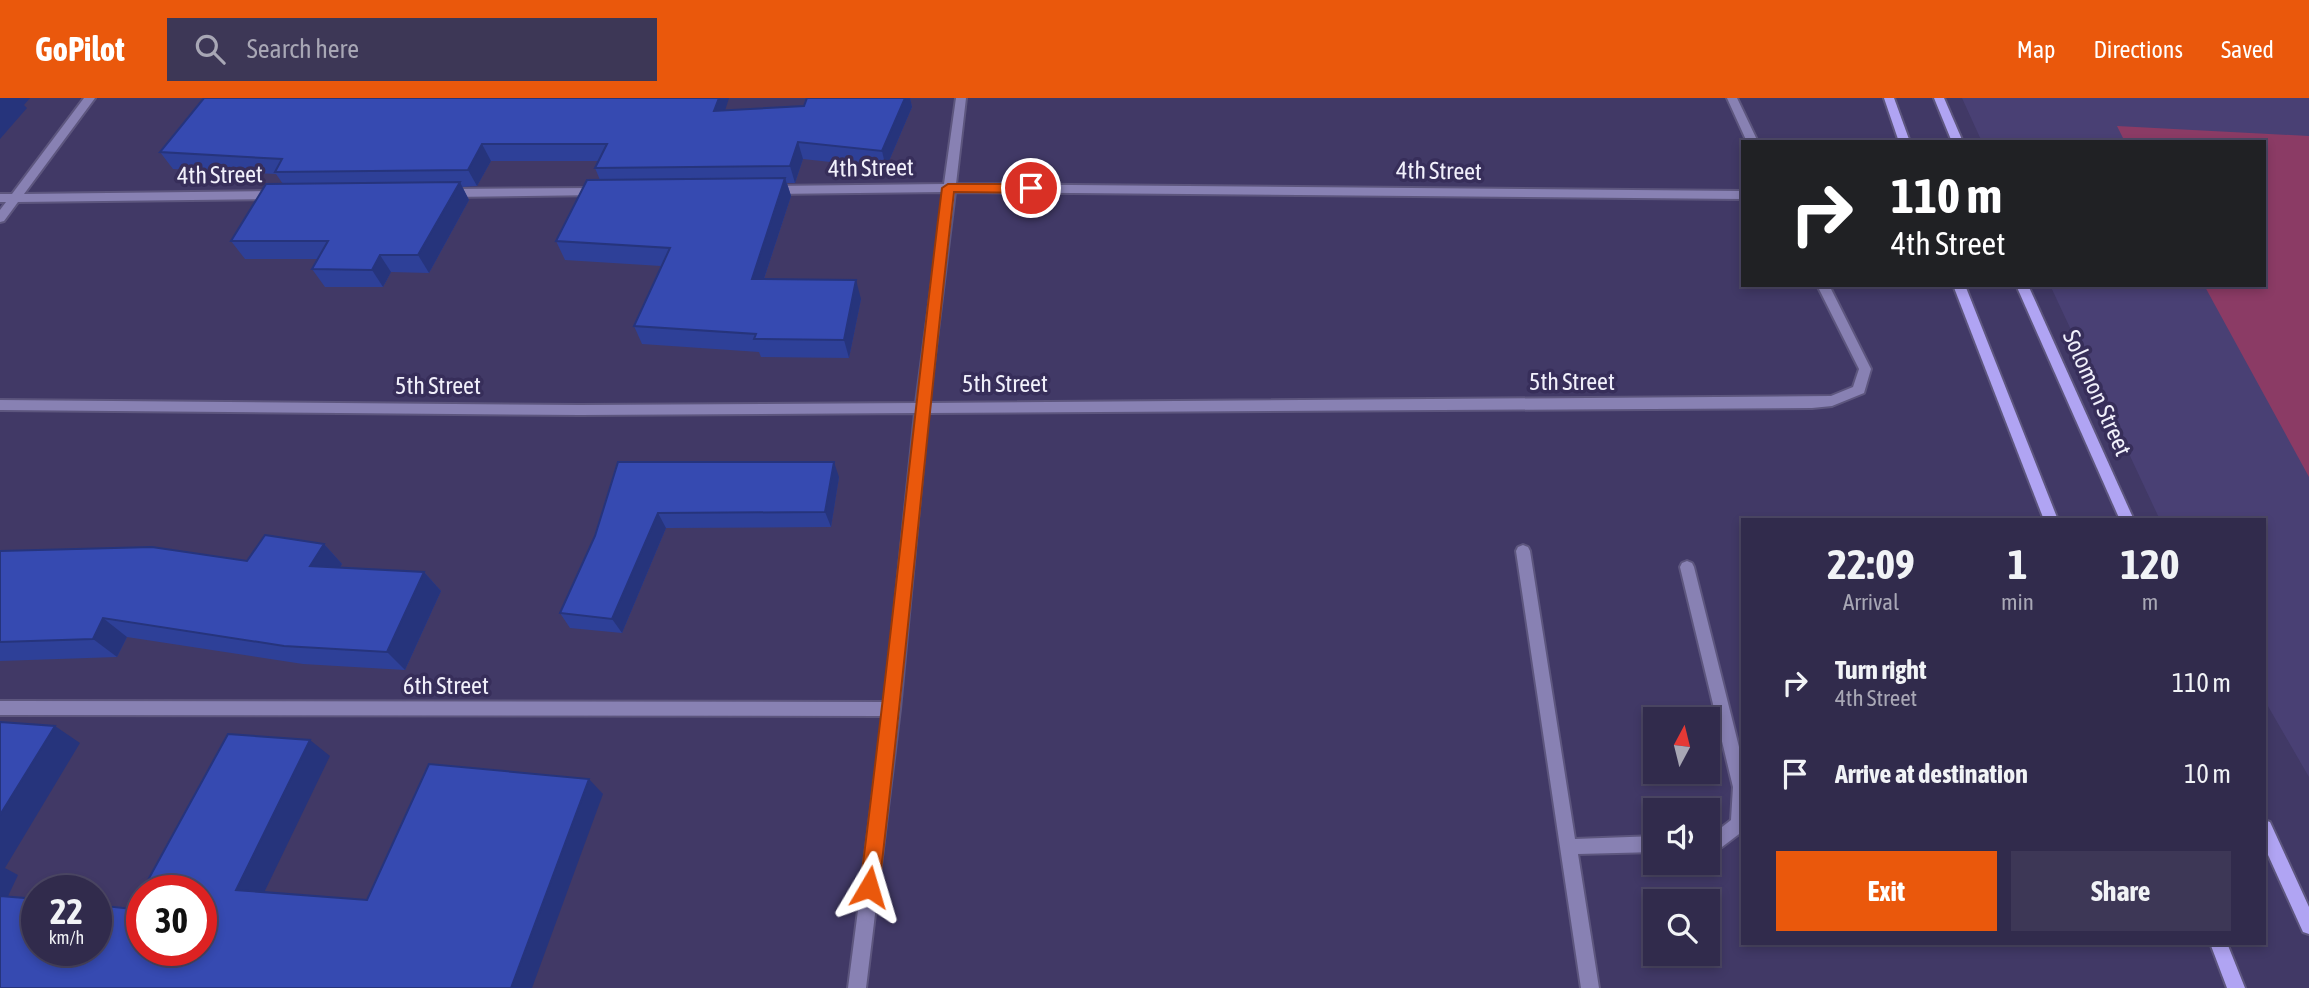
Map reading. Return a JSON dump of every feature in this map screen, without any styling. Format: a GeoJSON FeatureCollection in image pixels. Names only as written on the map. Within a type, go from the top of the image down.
{"type":"FeatureCollection","features":[{"type":"Feature","properties":{"kind":"main road"},"geometry":{"type":"LineString","coordinates":[[1889,98],[1904,140]]}},
{"type":"Feature","properties":{"kind":"main road"},"geometry":{"type":"LineString","coordinates":[[1939,98],[1957,140]]}},
{"type":"Feature","properties":{"kind":"main road"},"geometry":{"type":"LineString","coordinates":[[1960,287],[2049,518]]}},
{"type":"Feature","properties":{"kind":"main road","name":"Solomon Street"},"geometry":{"type":"LineString","coordinates":[[2023,287],[2126,518]]}},
{"type":"Feature","properties":{"kind":"main road"},"geometry":{"type":"LineString","coordinates":[[2266,831],[2309,926]]}},
{"type":"Feature","properties":{"kind":"main road"},"geometry":{"type":"LineString","coordinates":[[2219,945],[2236,988]]}},
{"type":"Feature","properties":{"kind":"street"},"geometry":{"type":"LineString","coordinates":[[0,218],[90,98]]}},
{"type":"Feature","properties":{"kind":"street"},"geometry":{"type":"LineString","coordinates":[[856,988],[892,709],[922,407],[961,98]]}},
{"type":"Feature","properties":{"kind":"street"},"geometry":{"type":"LineString","coordinates":[[1732,98],[1752,140]]}},
{"type":"Feature","properties":{"kind":"street","name":"4th Street"},"geometry":{"type":"LineString","coordinates":[[754,190],[948,188],[1741,195]]}},
{"type":"Feature","properties":{"kind":"street"},"geometry":{"type":"LineString","coordinates":[[434,194],[614,192]]}},
{"type":"Feature","properties":{"kind":"street","name":"4th Street"},"geometry":{"type":"LineString","coordinates":[[0,198],[295,195]]}},
{"type":"Feature","properties":{"kind":"street","name":"5th Street"},"geometry":{"type":"LineString","coordinates":[[0,405],[580,410],[1812,403],[1847,397],[1859,390],[1865,369],[1824,287]]}},
{"type":"Feature","properties":{"kind":"street"},"geometry":{"type":"LineString","coordinates":[[1523,551],[1590,988]]}},
{"type":"Feature","properties":{"kind":"street"},"geometry":{"type":"LineString","coordinates":[[1687,567],[1741,786],[1739,824],[1720,839]]}},
{"type":"Feature","properties":{"kind":"street","name":"6th Street"},"geometry":{"type":"LineString","coordinates":[[0,708],[892,709]]}},
{"type":"Feature","properties":{"kind":"street"},"geometry":{"type":"LineString","coordinates":[[1568,847],[1643,844]]}},
{"type":"Feature","properties":{"kind":"shaded area"},"geometry":{"type":"Polygon","coordinates":[[[1962,98],[2309,98],[2309,777],[2266,703],[2266,518],[2159,518],[2051,287],[2266,287],[2266,140],[1981,140],[1962,98]]]}},
{"type":"Feature","properties":{"kind":"shaded area"},"geometry":{"type":"Polygon","coordinates":[[[2117,126],[2309,136],[2309,477],[2205,287],[2266,287],[2266,140],[2124,140],[2117,126]]]}},
{"type":"Feature","properties":{"kind":"building"},"geometry":{"type":"Polygon","coordinates":[[[204,98],[719,98],[714,111],[804,106],[807,98],[905,98],[882,151],[798,142],[790,166],[595,168],[607,144],[482,144],[468,170],[275,172],[282,159],[160,152],[204,98]]]}},
{"type":"Feature","properties":{"kind":"building"},"geometry":{"type":"Polygon","coordinates":[[[785,178],[752,279],[856,280],[844,340],[754,339],[756,334],[634,326],[670,248],[556,241],[587,180],[785,178]]]}},
{"type":"Feature","properties":{"kind":"building"},"geometry":{"type":"Polygon","coordinates":[[[460,182],[418,255],[380,255],[372,270],[312,269],[328,241],[231,241],[266,184],[460,182]]]}},
{"type":"Feature","properties":{"kind":"building"},"geometry":{"type":"Polygon","coordinates":[[[618,462],[834,462],[825,512],[658,513],[612,619],[560,613],[595,536],[618,462]]]}},
{"type":"Feature","properties":{"kind":"building"},"geometry":{"type":"Polygon","coordinates":[[[265,535],[324,544],[310,566],[424,572],[387,652],[284,646],[103,618],[93,639],[0,642],[0,551],[152,547],[247,561],[265,535]]]}},
{"type":"Feature","properties":{"kind":"building"},"geometry":{"type":"Polygon","coordinates":[[[0,722],[55,726],[0,815],[0,722]]]}},
{"type":"Feature","properties":{"kind":"building"},"geometry":{"type":"Polygon","coordinates":[[[228,734],[310,740],[236,890],[367,900],[429,764],[589,779],[511,988],[0,988],[0,896],[21,898],[21,966],[112,966],[112,907],[126,908],[126,966],[217,966],[217,875],[151,875],[228,734]]]}},
{"type":"Feature","properties":{"kind":"route"},"geometry":{"type":"LineString","coordinates":[[869,887],[892,709],[922,407],[948,188],[1031,188]]}}]}
